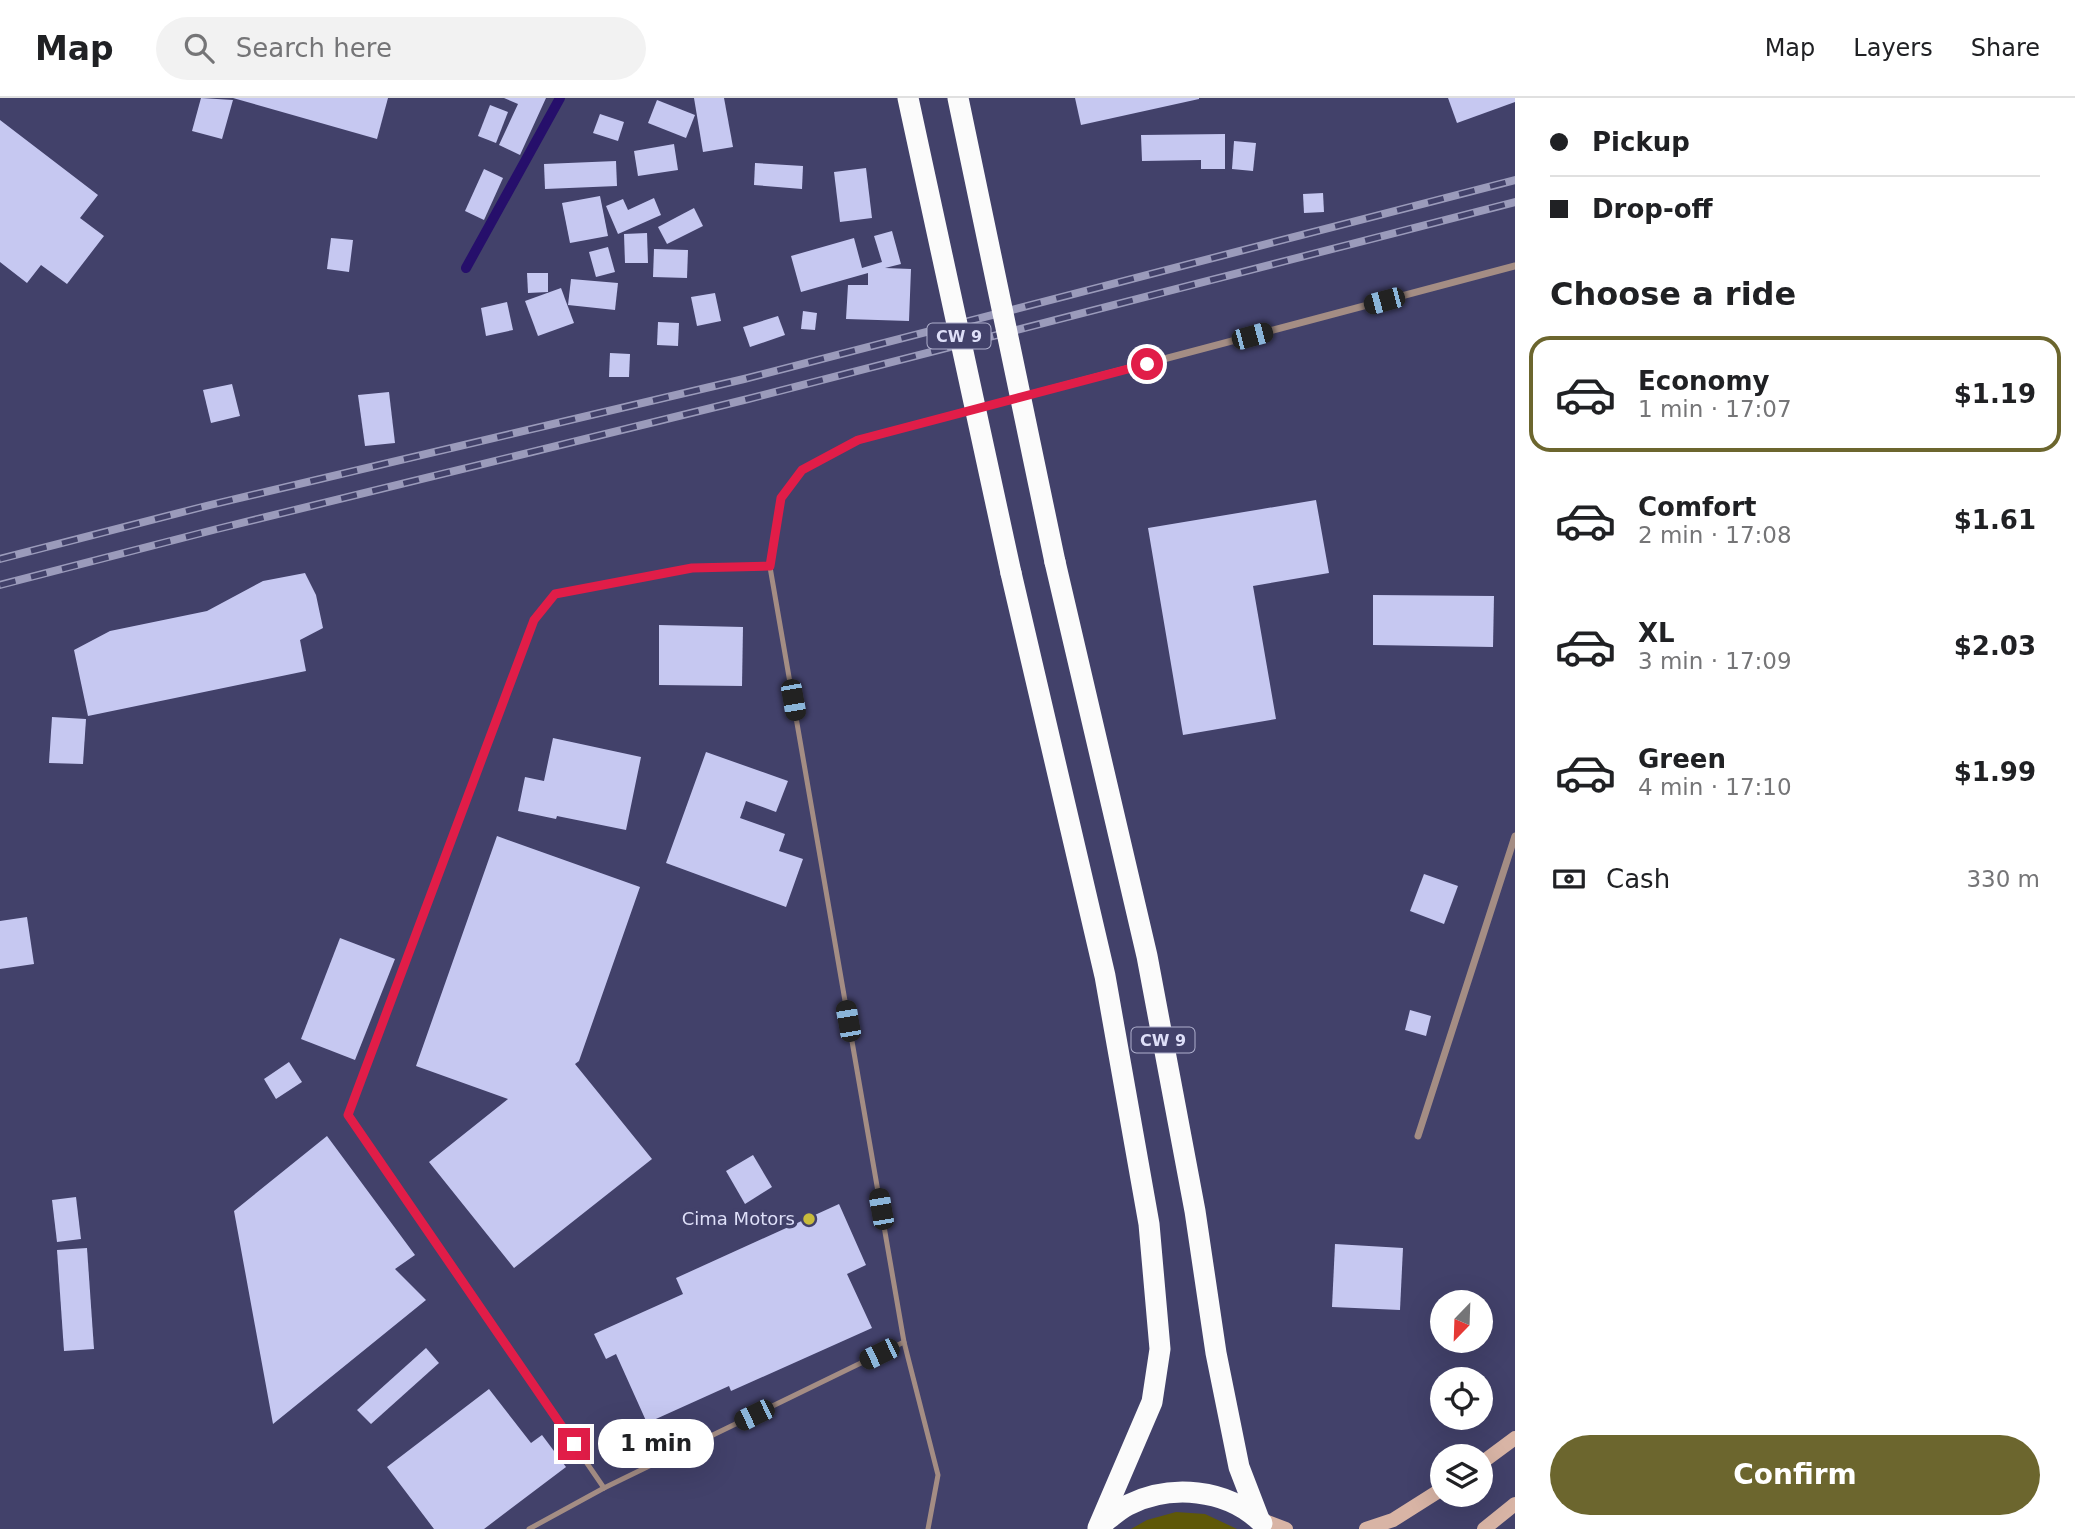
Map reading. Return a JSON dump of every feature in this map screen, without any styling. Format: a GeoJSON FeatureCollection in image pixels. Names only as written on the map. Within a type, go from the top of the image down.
{"type":"FeatureCollection","features":[{"type":"Feature","properties":{"kind":"highway","name":"CW 9"},"geometry":{"type":"LineString","coordinates":[[908,98],[1011,573],[1105,976],[1149,1224],[1160,1349],[1152,1402],[1098,1528]]}},
{"type":"Feature","properties":{"kind":"highway","name":"CW 9"},"geometry":{"type":"LineString","coordinates":[[958,98],[1055,562],[1147,956],[1195,1211],[1216,1353],[1239,1467],[1264,1524]]}},
{"type":"Feature","properties":{"kind":"highway"},"geometry":{"type":"LineString","coordinates":[[1098,1528],[1126,1506],[1159,1493],[1194,1492],[1229,1500],[1264,1524]]}},
{"type":"Feature","properties":{"kind":"main road"},"geometry":{"type":"LineString","coordinates":[[1493,1454],[1515,1438]]}},
{"type":"Feature","properties":{"kind":"main road"},"geometry":{"type":"LineString","coordinates":[[1366,1529],[1394,1520],[1430,1497]]}},
{"type":"Feature","properties":{"kind":"main road"},"geometry":{"type":"LineString","coordinates":[[1484,1529],[1515,1504]]}},
{"type":"Feature","properties":{"kind":"main road"},"geometry":{"type":"LineString","coordinates":[[1264,1524],[1286,1529]]}},
{"type":"Feature","properties":{"kind":"street"},"geometry":{"type":"LineString","coordinates":[[770,566],[781,498],[802,470],[858,440],[1515,266]]}},
{"type":"Feature","properties":{"kind":"street"},"geometry":{"type":"LineString","coordinates":[[1418,1136],[1515,835]]}},
{"type":"Feature","properties":{"kind":"lane"},"geometry":{"type":"LineString","coordinates":[[604,1488],[348,1115],[534,620],[555,594],[692,568],[770,566],[904,1342],[938,1475],[928,1529]]}},
{"type":"Feature","properties":{"kind":"lane"},"geometry":{"type":"LineString","coordinates":[[529,1529],[604,1488],[904,1342]]}},
{"type":"Feature","properties":{"kind":"shaded area"},"geometry":{"type":"Polygon","coordinates":[[[1176,1512],[1205,1514],[1237,1529],[1131,1529],[1147,1520],[1176,1512]]]}},
{"type":"Feature","properties":{"kind":"building"},"geometry":{"type":"Polygon","coordinates":[[[201,98],[233,100],[222,139],[192,131],[201,98]]]}},
{"type":"Feature","properties":{"kind":"building"},"geometry":{"type":"Polygon","coordinates":[[[233,98],[388,98],[377,139],[233,98]]]}},
{"type":"Feature","properties":{"kind":"building"},"geometry":{"type":"Polygon","coordinates":[[[504,98],[546,98],[520,155],[499,145],[518,104],[504,98]]]}},
{"type":"Feature","properties":{"kind":"building"},"geometry":{"type":"Polygon","coordinates":[[[694,98],[724,98],[733,147],[703,152],[694,98]]]}},
{"type":"Feature","properties":{"kind":"building"},"geometry":{"type":"Polygon","coordinates":[[[1075,98],[1199,98],[1199,99],[1081,125],[1075,98]]]}},
{"type":"Feature","properties":{"kind":"building"},"geometry":{"type":"Polygon","coordinates":[[[1448,98],[1515,98],[1515,102],[1457,123],[1448,98]]]}},
{"type":"Feature","properties":{"kind":"building"},"geometry":{"type":"Polygon","coordinates":[[[657,100],[695,115],[686,138],[648,123],[657,100]]]}},
{"type":"Feature","properties":{"kind":"building"},"geometry":{"type":"Polygon","coordinates":[[[490,105],[508,112],[496,143],[478,136],[490,105]]]}},
{"type":"Feature","properties":{"kind":"building"},"geometry":{"type":"Polygon","coordinates":[[[600,114],[624,122],[618,141],[593,133],[600,114]]]}},
{"type":"Feature","properties":{"kind":"building"},"geometry":{"type":"Polygon","coordinates":[[[0,120],[98,195],[80,218],[104,236],[67,284],[41,265],[27,283],[0,262],[0,120]]]}},
{"type":"Feature","properties":{"kind":"building"},"geometry":{"type":"Polygon","coordinates":[[[1225,134],[1225,169],[1201,169],[1201,160],[1142,161],[1141,135],[1225,134]]]}},
{"type":"Feature","properties":{"kind":"building"},"geometry":{"type":"Polygon","coordinates":[[[1234,141],[1256,143],[1253,171],[1232,169],[1234,141]]]}},
{"type":"Feature","properties":{"kind":"building"},"geometry":{"type":"Polygon","coordinates":[[[674,144],[678,170],[638,176],[634,151],[674,144]]]}},
{"type":"Feature","properties":{"kind":"building"},"geometry":{"type":"Polygon","coordinates":[[[616,161],[617,186],[545,189],[544,164],[616,161]]]}},
{"type":"Feature","properties":{"kind":"building"},"geometry":{"type":"Polygon","coordinates":[[[755,163],[803,166],[802,189],[754,185],[755,163]]]}},
{"type":"Feature","properties":{"kind":"building"},"geometry":{"type":"Polygon","coordinates":[[[866,168],[872,218],[840,222],[834,172],[866,168]]]}},
{"type":"Feature","properties":{"kind":"building"},"geometry":{"type":"Polygon","coordinates":[[[484,169],[503,178],[484,220],[465,211],[484,169]]]}},
{"type":"Feature","properties":{"kind":"building"},"geometry":{"type":"Polygon","coordinates":[[[1323,193],[1324,212],[1304,213],[1303,194],[1323,193]]]}},
{"type":"Feature","properties":{"kind":"building"},"geometry":{"type":"Polygon","coordinates":[[[600,196],[608,236],[570,243],[562,203],[600,196]]]}},
{"type":"Feature","properties":{"kind":"building"},"geometry":{"type":"Polygon","coordinates":[[[654,198],[661,215],[618,234],[606,206],[623,199],[628,210],[654,198]]]}},
{"type":"Feature","properties":{"kind":"building"},"geometry":{"type":"Polygon","coordinates":[[[694,208],[703,226],[667,244],[658,227],[694,208]]]}},
{"type":"Feature","properties":{"kind":"building"},"geometry":{"type":"Polygon","coordinates":[[[892,231],[901,264],[885,268],[911,269],[909,321],[846,319],[848,285],[868,285],[868,273],[801,292],[791,256],[854,238],[862,268],[882,262],[874,236],[892,231]]]}},
{"type":"Feature","properties":{"kind":"building"},"geometry":{"type":"Polygon","coordinates":[[[647,233],[648,263],[625,263],[624,234],[647,233]]]}},
{"type":"Feature","properties":{"kind":"building"},"geometry":{"type":"Polygon","coordinates":[[[331,238],[353,240],[349,272],[327,269],[331,238]]]}},
{"type":"Feature","properties":{"kind":"building"},"geometry":{"type":"Polygon","coordinates":[[[608,247],[615,272],[596,277],[589,252],[608,247]]]}},
{"type":"Feature","properties":{"kind":"building"},"geometry":{"type":"Polygon","coordinates":[[[654,249],[688,250],[687,278],[653,277],[654,249]]]}},
{"type":"Feature","properties":{"kind":"building"},"geometry":{"type":"Polygon","coordinates":[[[527,273],[548,273],[548,292],[528,293],[527,273]]]}},
{"type":"Feature","properties":{"kind":"building"},"geometry":{"type":"Polygon","coordinates":[[[571,279],[618,283],[615,310],[568,305],[571,279]]]}},
{"type":"Feature","properties":{"kind":"building"},"geometry":{"type":"Polygon","coordinates":[[[561,288],[574,323],[538,336],[525,301],[561,288]]]}},
{"type":"Feature","properties":{"kind":"building"},"geometry":{"type":"Polygon","coordinates":[[[715,293],[721,321],[697,326],[691,297],[715,293]]]}},
{"type":"Feature","properties":{"kind":"building"},"geometry":{"type":"Polygon","coordinates":[[[507,302],[513,330],[486,336],[481,308],[507,302]]]}},
{"type":"Feature","properties":{"kind":"building"},"geometry":{"type":"Polygon","coordinates":[[[803,311],[817,313],[815,330],[801,329],[803,311]]]}},
{"type":"Feature","properties":{"kind":"building"},"geometry":{"type":"Polygon","coordinates":[[[778,316],[785,335],[750,347],[743,327],[778,316]]]}},
{"type":"Feature","properties":{"kind":"building"},"geometry":{"type":"Polygon","coordinates":[[[658,322],[679,323],[678,346],[657,345],[658,322]]]}},
{"type":"Feature","properties":{"kind":"building"},"geometry":{"type":"Polygon","coordinates":[[[610,353],[630,354],[629,377],[609,377],[610,353]]]}},
{"type":"Feature","properties":{"kind":"building"},"geometry":{"type":"Polygon","coordinates":[[[232,384],[240,416],[211,423],[203,390],[232,384]]]}},
{"type":"Feature","properties":{"kind":"building"},"geometry":{"type":"Polygon","coordinates":[[[389,392],[395,443],[365,446],[358,395],[389,392]]]}},
{"type":"Feature","properties":{"kind":"building"},"geometry":{"type":"Polygon","coordinates":[[[1316,500],[1329,573],[1253,586],[1276,719],[1183,735],[1148,528],[1316,500]]]}},
{"type":"Feature","properties":{"kind":"building"},"geometry":{"type":"Polygon","coordinates":[[[305,573],[316,595],[323,628],[300,640],[306,671],[88,716],[74,650],[110,631],[207,611],[263,581],[305,573]]]}},
{"type":"Feature","properties":{"kind":"building"},"geometry":{"type":"Polygon","coordinates":[[[1373,595],[1494,596],[1493,647],[1373,645],[1373,595]]]}},
{"type":"Feature","properties":{"kind":"building"},"geometry":{"type":"Polygon","coordinates":[[[659,625],[743,627],[742,686],[659,685],[659,625]]]}},
{"type":"Feature","properties":{"kind":"building"},"geometry":{"type":"Polygon","coordinates":[[[52,717],[86,719],[83,764],[49,763],[52,717]]]}},
{"type":"Feature","properties":{"kind":"building"},"geometry":{"type":"Polygon","coordinates":[[[553,738],[641,757],[626,830],[518,811],[525,777],[544,781],[553,738]]]}},
{"type":"Feature","properties":{"kind":"building"},"geometry":{"type":"Polygon","coordinates":[[[706,752],[788,781],[776,812],[746,801],[740,818],[785,834],[779,851],[803,859],[786,907],[666,863],[706,752]]]}},
{"type":"Feature","properties":{"kind":"building"},"geometry":{"type":"Polygon","coordinates":[[[497,836],[640,887],[579,1061],[575,1064],[652,1159],[514,1268],[429,1162],[508,1099],[416,1066],[497,836]]]}},
{"type":"Feature","properties":{"kind":"building"},"geometry":{"type":"Polygon","coordinates":[[[1424,874],[1458,886],[1444,924],[1410,911],[1424,874]]]}},
{"type":"Feature","properties":{"kind":"building"},"geometry":{"type":"Polygon","coordinates":[[[27,917],[34,964],[0,969],[0,921],[27,917]]]}},
{"type":"Feature","properties":{"kind":"building"},"geometry":{"type":"Polygon","coordinates":[[[340,938],[395,959],[355,1060],[301,1039],[340,938]]]}},
{"type":"Feature","properties":{"kind":"building"},"geometry":{"type":"Polygon","coordinates":[[[1410,1010],[1431,1016],[1426,1036],[1405,1030],[1410,1010]]]}},
{"type":"Feature","properties":{"kind":"building"},"geometry":{"type":"Polygon","coordinates":[[[289,1062],[302,1082],[276,1099],[264,1079],[289,1062]]]}},
{"type":"Feature","properties":{"kind":"building"},"geometry":{"type":"Polygon","coordinates":[[[327,1136],[415,1255],[395,1269],[426,1300],[273,1424],[234,1211],[327,1136]]]}},
{"type":"Feature","properties":{"kind":"building"},"geometry":{"type":"Polygon","coordinates":[[[753,1155],[772,1187],[745,1204],[726,1171],[753,1155]]]}},
{"type":"Feature","properties":{"kind":"building"},"geometry":{"type":"Polygon","coordinates":[[[76,1197],[81,1239],[57,1242],[52,1200],[76,1197]]]}},
{"type":"Feature","properties":{"kind":"building"},"geometry":{"type":"Polygon","coordinates":[[[839,1204],[866,1265],[847,1274],[872,1328],[731,1391],[729,1386],[647,1423],[616,1354],[606,1359],[594,1334],[683,1294],[676,1278],[839,1204]]]}},
{"type":"Feature","properties":{"kind":"building"},"geometry":{"type":"Polygon","coordinates":[[[1335,1244],[1403,1248],[1400,1310],[1332,1307],[1335,1244]]]}},
{"type":"Feature","properties":{"kind":"building"},"geometry":{"type":"Polygon","coordinates":[[[87,1248],[94,1349],[64,1351],[57,1250],[87,1248]]]}},
{"type":"Feature","properties":{"kind":"building"},"geometry":{"type":"Polygon","coordinates":[[[426,1348],[439,1363],[371,1424],[357,1410],[426,1348]]]}},
{"type":"Feature","properties":{"kind":"building"},"geometry":{"type":"Polygon","coordinates":[[[489,1389],[531,1443],[542,1435],[566,1467],[484,1529],[434,1529],[387,1467],[489,1389]]]}},
{"type":"Feature","properties":{"kind":"waterway"},"geometry":{"type":"LineString","coordinates":[[466,268],[560,98]]}},
{"type":"Feature","properties":{"kind":"railway"},"geometry":{"type":"LineString","coordinates":[[0,559],[210,505],[744,379],[1515,180]]}},
{"type":"Feature","properties":{"kind":"railway"},"geometry":{"type":"LineString","coordinates":[[0,585],[748,399],[1515,202]]}},
{"type":"Feature","properties":{"kind":"place","name":"Cima Motors"},"geometry":{"type":"Point","coordinates":[809,1219]}},
{"type":"Feature","properties":{"kind":"route"},"geometry":{"type":"LineString","coordinates":[[574,1444],[348,1115],[534,620],[555,594],[692,568],[770,566],[781,498],[802,470],[858,440],[1147,364]]}}]}
